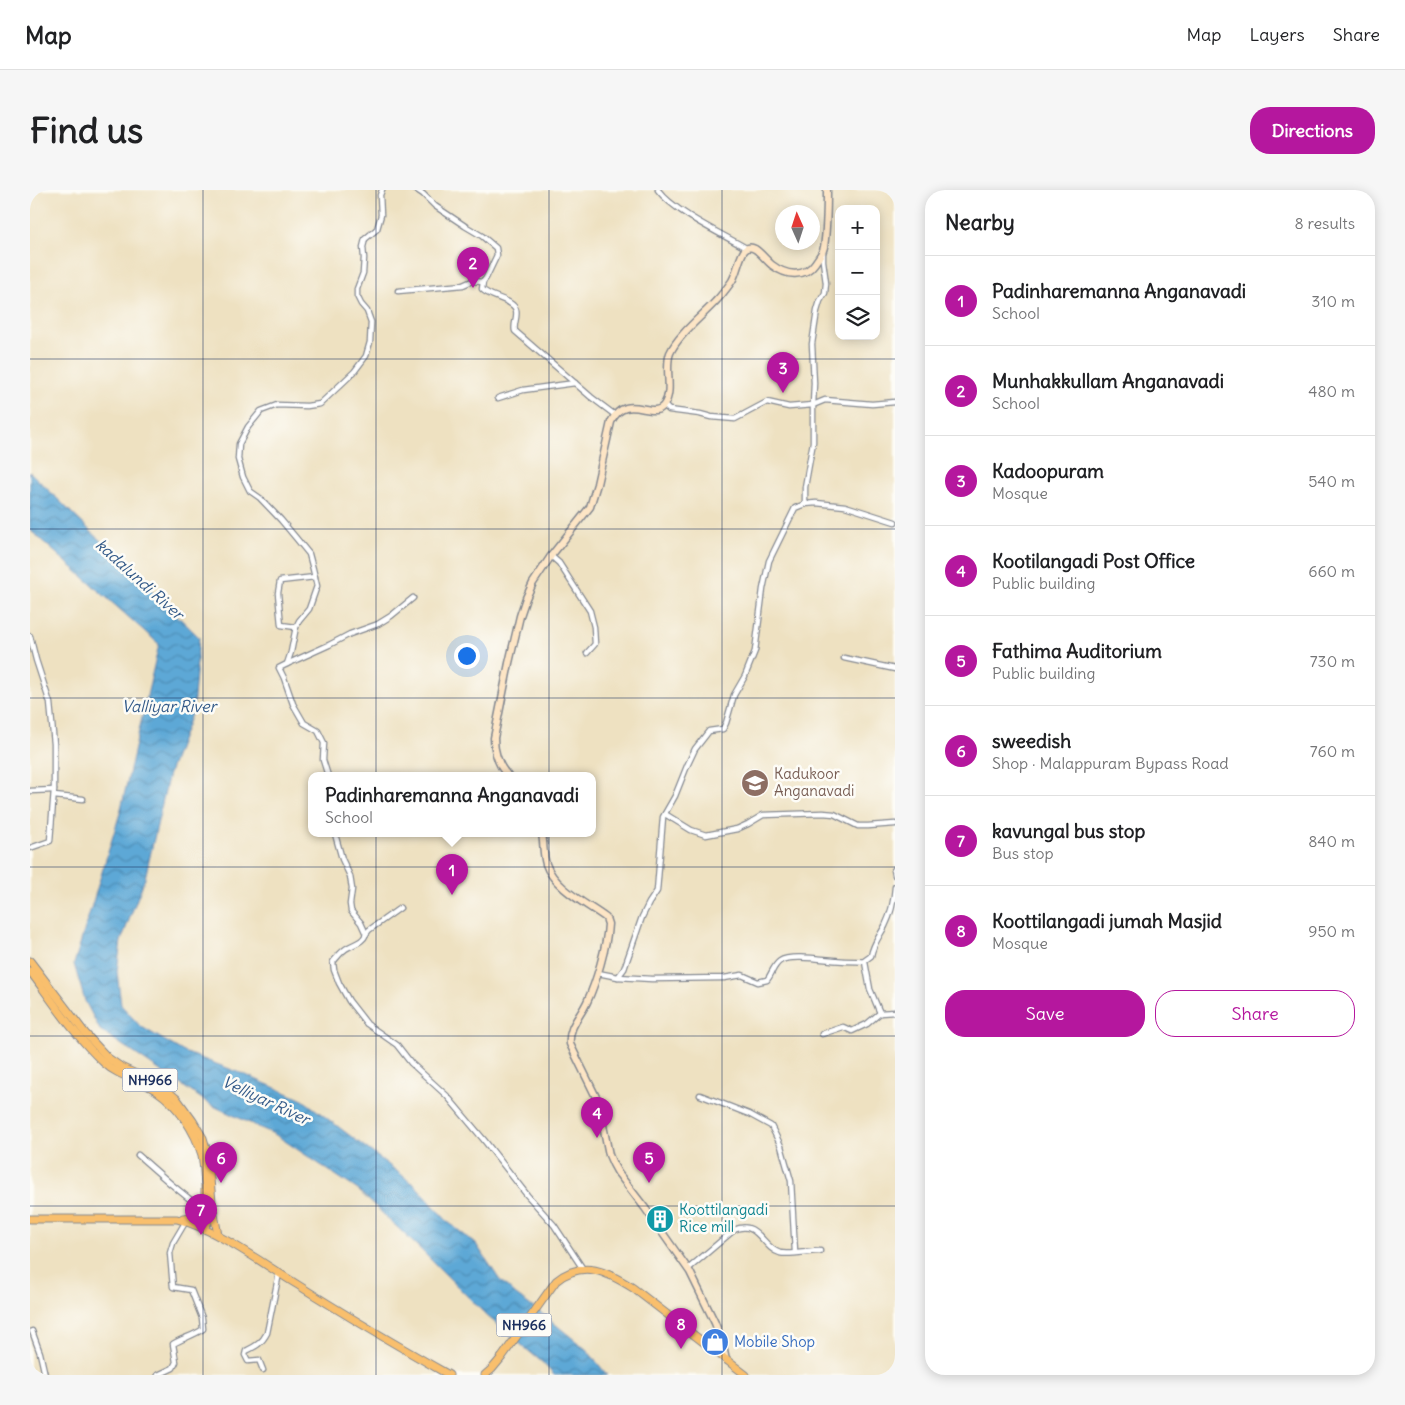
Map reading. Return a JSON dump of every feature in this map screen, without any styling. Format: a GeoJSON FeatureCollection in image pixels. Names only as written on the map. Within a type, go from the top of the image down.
{"type":"FeatureCollection","features":[{"type":"Feature","properties":{"kind":"highway","name":"NH966"},"geometry":{"type":"LineString","coordinates":[[30,961],[85,1034],[108,1058],[121,1067],[160,1085],[177,1099],[194,1122],[203,1138],[208,1155],[206,1205],[201,1227]]}},
{"type":"Feature","properties":{"kind":"highway","name":"NH966"},"geometry":{"type":"LineString","coordinates":[[30,971],[80,1038],[104,1063],[118,1073],[156,1090],[172,1104],[188,1125],[197,1141],[202,1156],[206,1205],[218,1235]]}},
{"type":"Feature","properties":{"kind":"highway"},"geometry":{"type":"LineString","coordinates":[[30,1219],[177,1219],[192,1217],[206,1205]]}},
{"type":"Feature","properties":{"kind":"highway"},"geometry":{"type":"LineString","coordinates":[[177,1219],[218,1235],[354,1320],[449,1375]]}},
{"type":"Feature","properties":{"kind":"highway","name":"NH966"},"geometry":{"type":"LineString","coordinates":[[484,1375],[502,1357],[556,1281],[565,1274],[584,1269]]}},
{"type":"Feature","properties":{"kind":"highway"},"geometry":{"type":"LineString","coordinates":[[584,1269],[602,1272],[624,1283],[725,1357],[746,1375]]}},
{"type":"Feature","properties":{"kind":"main road"},"geometry":{"type":"LineString","coordinates":[[505,772],[498,762],[494,750],[494,738],[520,616],[532,583],[590,507],[615,415],[625,408],[631,407],[648,410],[661,408],[664,405],[668,388],[668,361],[672,350],[697,320],[716,302],[733,279],[737,272],[742,252],[746,248],[755,249],[775,267],[787,273],[797,274],[810,269],[824,249],[827,190]]}},
{"type":"Feature","properties":{"kind":"main road"},"geometry":{"type":"LineString","coordinates":[[542,837],[546,864],[551,874],[559,884],[606,918],[608,924],[598,973],[587,1003],[572,1028],[570,1044],[596,1097],[609,1155],[613,1164],[688,1269],[715,1323],[725,1357]]}},
{"type":"Feature","properties":{"kind":"street"},"geometry":{"type":"LineString","coordinates":[[287,664],[296,628],[309,609],[313,599],[316,586],[315,577],[309,554],[281,520],[260,498],[250,492],[242,477],[238,460],[239,444],[248,427],[261,411],[277,405],[307,406],[320,404],[354,372],[366,356],[370,342],[371,322],[367,311],[361,304],[357,289],[363,273],[364,239],[377,229],[381,215],[380,195],[382,190]]}},
{"type":"Feature","properties":{"kind":"street"},"geometry":{"type":"LineString","coordinates":[[416,190],[435,206],[482,236],[496,248],[497,255],[483,282],[482,289],[486,294],[509,302],[514,306],[517,311],[515,331],[615,415]]}},
{"type":"Feature","properties":{"kind":"street"},"geometry":{"type":"LineString","coordinates":[[658,190],[670,202],[688,215],[746,248]]}},
{"type":"Feature","properties":{"kind":"street"},"geometry":{"type":"LineString","coordinates":[[805,504],[805,487],[813,442],[814,384],[812,344],[817,310],[825,293],[824,249]]}},
{"type":"Feature","properties":{"kind":"street"},"geometry":{"type":"LineString","coordinates":[[398,290],[463,285],[472,281],[483,282]]}},
{"type":"Feature","properties":{"kind":"street"},"geometry":{"type":"LineString","coordinates":[[498,398],[523,390],[576,383]]}},
{"type":"Feature","properties":{"kind":"street"},"geometry":{"type":"LineString","coordinates":[[664,405],[669,410],[700,414],[711,418],[735,419],[767,402],[789,407],[813,405],[825,400],[872,404],[895,402]]}},
{"type":"Feature","properties":{"kind":"street"},"geometry":{"type":"LineString","coordinates":[[618,976],[624,969],[642,917],[657,891],[663,817],[675,796],[696,749],[709,731],[723,729],[734,695],[745,676],[755,650],[763,589],[769,561],[796,508],[805,504],[816,503],[845,506],[895,522]]}},
{"type":"Feature","properties":{"kind":"street"},"geometry":{"type":"LineString","coordinates":[[551,556],[559,563],[590,611],[594,627],[595,644],[587,653]]}},
{"type":"Feature","properties":{"kind":"street"},"geometry":{"type":"LineString","coordinates":[[296,628],[281,625],[278,593],[280,581],[315,577]]}},
{"type":"Feature","properties":{"kind":"street"},"geometry":{"type":"LineString","coordinates":[[327,772],[323,760],[324,743],[318,731],[304,723],[293,704],[279,668],[350,634],[378,624],[413,598]]}},
{"type":"Feature","properties":{"kind":"street"},"geometry":{"type":"LineString","coordinates":[[30,636],[50,703],[54,744],[54,796],[50,841],[30,848]]}},
{"type":"Feature","properties":{"kind":"street"},"geometry":{"type":"LineString","coordinates":[[844,658],[895,669]]}},
{"type":"Feature","properties":{"kind":"street"},"geometry":{"type":"LineString","coordinates":[[30,791],[54,790]]}},
{"type":"Feature","properties":{"kind":"street"},"geometry":{"type":"LineString","coordinates":[[54,796],[83,799]]}},
{"type":"Feature","properties":{"kind":"street"},"geometry":{"type":"LineString","coordinates":[[665,814],[691,830],[706,835],[737,829],[763,815],[834,814],[858,826],[895,824]]}},
{"type":"Feature","properties":{"kind":"street"},"geometry":{"type":"LineString","coordinates":[[335,837],[342,859],[350,876],[352,889],[351,911],[361,923],[366,934]]}},
{"type":"Feature","properties":{"kind":"street"},"geometry":{"type":"LineString","coordinates":[[895,869],[895,875]]}},
{"type":"Feature","properties":{"kind":"street"},"geometry":{"type":"LineString","coordinates":[[598,973],[652,979],[724,978],[742,975],[758,982],[767,980],[776,964],[782,959],[804,957],[864,961],[871,956],[873,946],[886,925],[894,900],[895,887]]}},
{"type":"Feature","properties":{"kind":"street"},"geometry":{"type":"LineString","coordinates":[[400,908],[369,930],[364,939],[338,954],[333,962],[339,983],[349,1001],[367,1024],[396,1045],[411,1063],[447,1096],[527,1195],[554,1225],[584,1269]]}},
{"type":"Feature","properties":{"kind":"street"},"geometry":{"type":"LineString","coordinates":[[864,961],[867,966],[866,976],[880,1013]]}},
{"type":"Feature","properties":{"kind":"street"},"geometry":{"type":"LineString","coordinates":[[822,1034],[843,1027],[852,1031],[860,1028],[880,1013],[895,1012]]}},
{"type":"Feature","properties":{"kind":"street"},"geometry":{"type":"LineString","coordinates":[[700,1095],[749,1114],[771,1126],[781,1146],[791,1181],[795,1252]]}},
{"type":"Feature","properties":{"kind":"street"},"geometry":{"type":"LineString","coordinates":[[138,1156],[171,1184],[206,1205]]}},
{"type":"Feature","properties":{"kind":"street"},"geometry":{"type":"LineString","coordinates":[[158,1375],[174,1368],[176,1362],[173,1344],[193,1336],[203,1329],[202,1318],[190,1290],[173,1287],[170,1253],[173,1243],[186,1221]]}},
{"type":"Feature","properties":{"kind":"street"},"geometry":{"type":"LineString","coordinates":[[688,1269],[734,1230],[739,1228],[750,1228],[780,1253],[820,1251]]}},
{"type":"Feature","properties":{"kind":"street"},"geometry":{"type":"LineString","coordinates":[[263,1370],[259,1360],[248,1361],[245,1355],[246,1351],[263,1341],[267,1333],[279,1273]]}},
{"type":"Feature","properties":{"kind":"street"},"geometry":{"type":"LineString","coordinates":[[32,1331],[45,1375]]}},
{"type":"Feature","properties":{"kind":"water","name":"Valliyar River"},"geometry":{"type":"Polygon","coordinates":[[[30,472],[199,637],[193,709],[169,773],[145,878],[121,941],[117,971],[121,1005],[140,1026],[184,1052],[246,1075],[303,1100],[415,1185],[448,1222],[476,1244],[499,1279],[516,1295],[587,1350],[607,1375],[554,1375],[543,1363],[486,1315],[358,1190],[276,1135],[211,1105],[100,1030],[85,1001],[74,964],[120,813],[159,644],[30,530],[30,472]]]}},
{"type":"Feature","properties":{"kind":"place","name":"Munhakkullam Anganavadi"},"geometry":{"type":"Point","coordinates":[473,288]}},
{"type":"Feature","properties":{"kind":"place","name":"Kadoopuram"},"geometry":{"type":"Point","coordinates":[783,393]}},
{"type":"Feature","properties":{"kind":"place","name":"Kadukoor Anganavadi"},"geometry":{"type":"Point","coordinates":[755,783]}},
{"type":"Feature","properties":{"kind":"place","name":"Padinharemanna Anganavadi"},"geometry":{"type":"Point","coordinates":[452,895]}},
{"type":"Feature","properties":{"kind":"place","name":"Kootilangadi Post Office"},"geometry":{"type":"Point","coordinates":[597,1138]}},
{"type":"Feature","properties":{"kind":"place","name":"sweedish"},"geometry":{"type":"Point","coordinates":[221,1183]}},
{"type":"Feature","properties":{"kind":"place","name":"Fathima Auditorium"},"geometry":{"type":"Point","coordinates":[649,1183]}},
{"type":"Feature","properties":{"kind":"place","name":"Koottilangadi Rice mill"},"geometry":{"type":"Point","coordinates":[660,1219]}},
{"type":"Feature","properties":{"kind":"place","name":"kavungal bus stop"},"geometry":{"type":"Point","coordinates":[201,1235]}},
{"type":"Feature","properties":{"kind":"place","name":"Mobile Shop"},"geometry":{"type":"Point","coordinates":[715,1342]}},
{"type":"Feature","properties":{"kind":"place","name":"Koottilangadi jumah Masjid"},"geometry":{"type":"Point","coordinates":[681,1349]}},
{"type":"Feature","properties":{"kind":"water label","name":"kadalundi River"},"geometry":{"type":"Point","coordinates":[140,579]}},
{"type":"Feature","properties":{"kind":"water label","name":"Velliyar River"},"geometry":{"type":"Point","coordinates":[266,1100]}}]}
